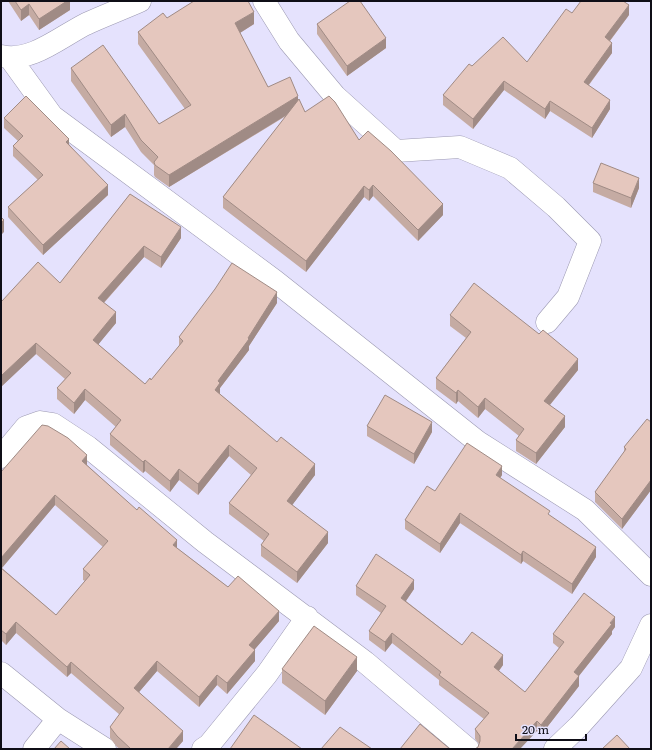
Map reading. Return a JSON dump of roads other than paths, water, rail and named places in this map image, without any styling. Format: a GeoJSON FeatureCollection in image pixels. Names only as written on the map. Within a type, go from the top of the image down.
{"type":"FeatureCollection","features":[{"type":"Feature","properties":{"kind":"street"},"geometry":{"type":"LineString","coordinates":[[140,1],[86,24],[37,51],[5,57],[52,116],[275,281],[478,442],[585,510],[651,575]]}},
{"type":"Feature","properties":{"kind":"street"},"geometry":{"type":"LineString","coordinates":[[264,1],[289,41],[335,96],[396,151],[460,147],[510,168],[556,207],[590,241],[568,297],[547,322]]}},
{"type":"Feature","properties":{"kind":"street"},"geometry":{"type":"LineString","coordinates":[[1,457],[26,427],[40,422],[53,424],[88,447],[205,542],[365,662],[468,749]]}},
{"type":"Feature","properties":{"kind":"street"},"geometry":{"type":"LineString","coordinates":[[203,749],[209,745],[267,674],[307,617]]}},
{"type":"Feature","properties":{"kind":"street"},"geometry":{"type":"LineString","coordinates":[[555,749],[579,726],[632,668],[651,626]]}},
{"type":"Feature","properties":{"kind":"street"},"geometry":{"type":"LineString","coordinates":[[1,673],[58,719],[106,749]]}},
{"type":"Feature","properties":{"kind":"street"},"geometry":{"type":"LineString","coordinates":[[34,749],[58,719]]}}]}
